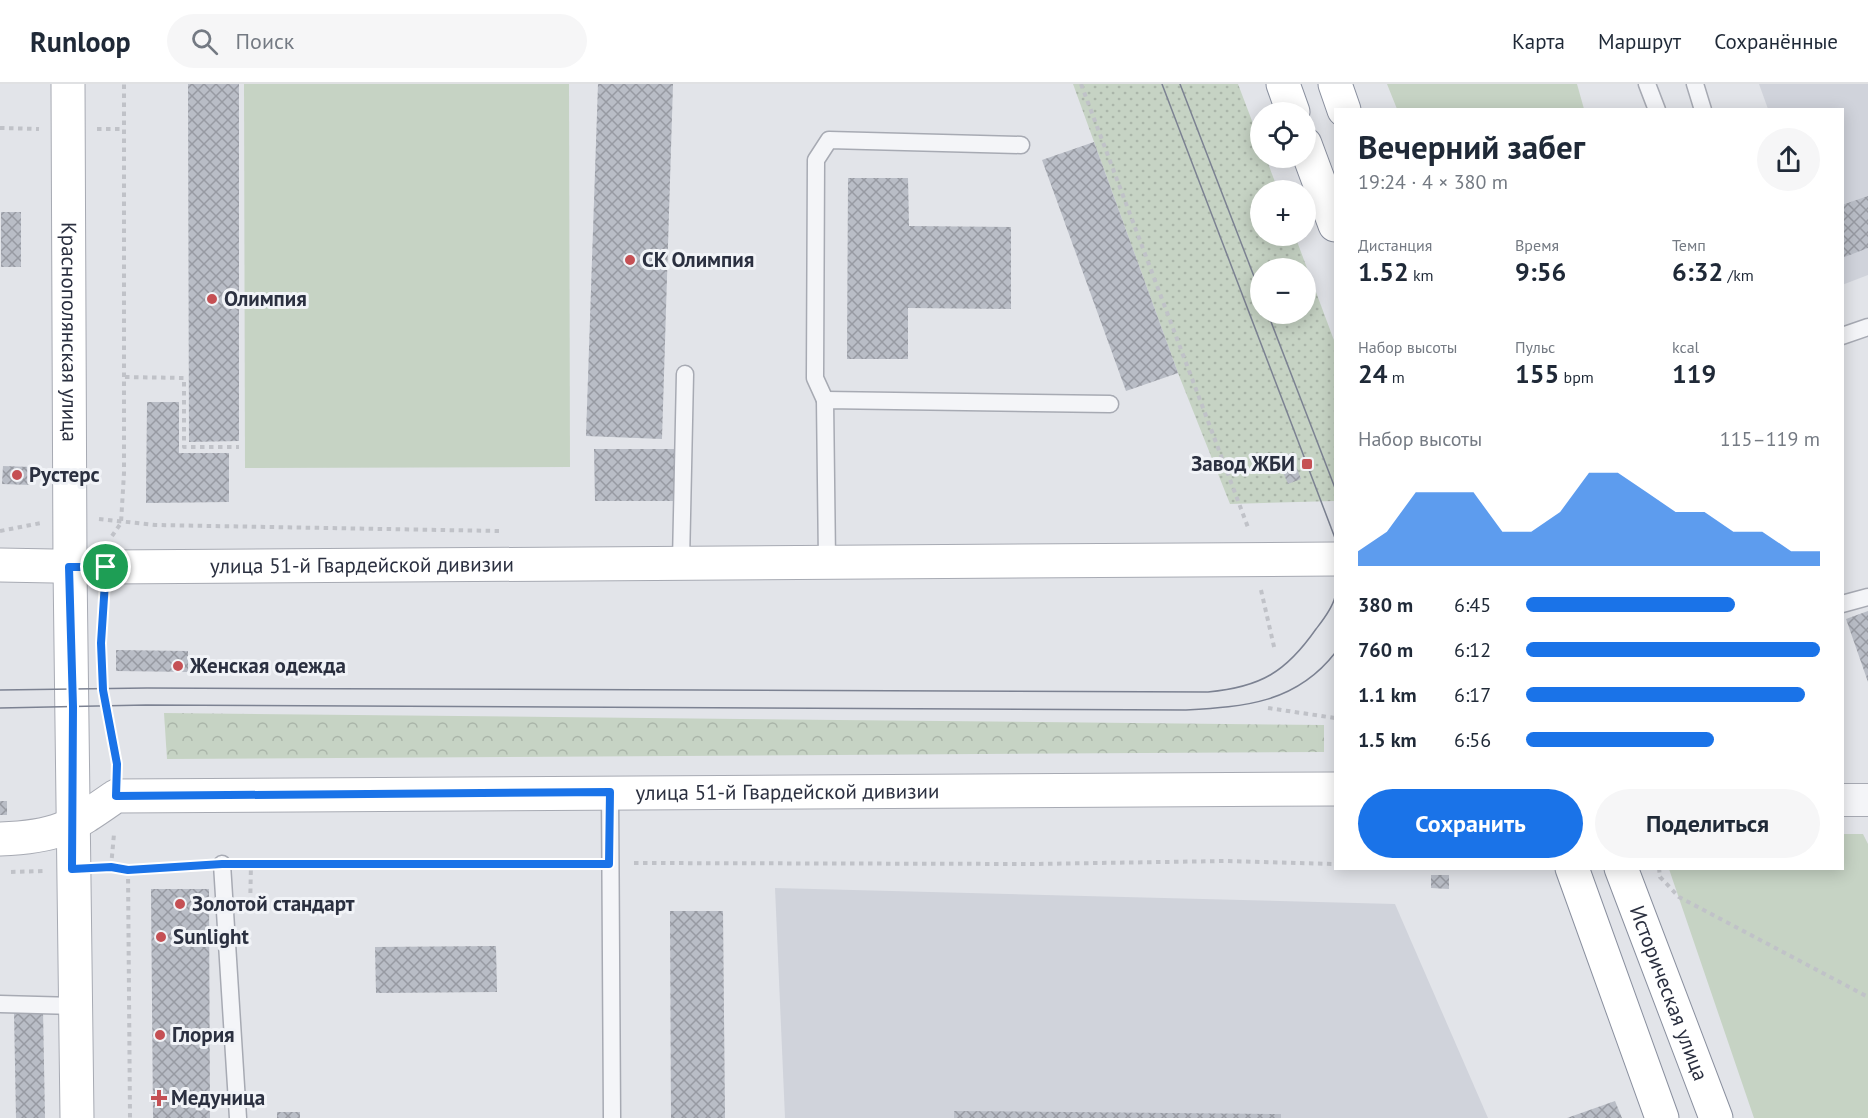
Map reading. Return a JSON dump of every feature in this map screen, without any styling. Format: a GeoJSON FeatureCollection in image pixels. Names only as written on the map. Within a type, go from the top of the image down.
{"type":"FeatureCollection","features":[{"type":"Feature","properties":{"kind":"main road","name":"Краснополянская улица"},"geometry":{"type":"LineString","coordinates":[[68,84],[69,567],[73,707],[72,869],[76,1118]]}},
{"type":"Feature","properties":{"kind":"main road"},"geometry":{"type":"LineString","coordinates":[[1283,84],[1289,102]]}},
{"type":"Feature","properties":{"kind":"main road"},"geometry":{"type":"LineString","coordinates":[[1335,84],[1343,108]]}},
{"type":"Feature","properties":{"kind":"main road"},"geometry":{"type":"LineString","coordinates":[[1314,168],[1334,222]]}},
{"type":"Feature","properties":{"kind":"main road","name":"улица 51-й Гвардейской дивизии"},"geometry":{"type":"LineString","coordinates":[[0,565],[106,567],[1334,559]]}},
{"type":"Feature","properties":{"kind":"main road","name":"улица 51-й Гвардейской дивизии"},"geometry":{"type":"LineString","coordinates":[[116,796],[1334,789]]}},
{"type":"Feature","properties":{"kind":"main road"},"geometry":{"type":"LineString","coordinates":[[0,839],[38,837],[72,827],[116,796]]}},
{"type":"Feature","properties":{"kind":"main road"},"geometry":{"type":"LineString","coordinates":[[1573,870],[1662,1118]]}},
{"type":"Feature","properties":{"kind":"main road","name":"Историческая улица"},"geometry":{"type":"LineString","coordinates":[[1622,870],[1716,1118]]}},
{"type":"Feature","properties":{"kind":"street"},"geometry":{"type":"LineString","coordinates":[[1844,800],[1868,800]]}},
{"type":"Feature","properties":{"kind":"lane"},"geometry":{"type":"LineString","coordinates":[[1647,84],[1656,108]]}},
{"type":"Feature","properties":{"kind":"lane"},"geometry":{"type":"LineString","coordinates":[[1695,84],[1702,108]]}},
{"type":"Feature","properties":{"kind":"lane"},"geometry":{"type":"LineString","coordinates":[[827,561],[825,400],[814,378],[816,160],[829,140],[1021,145]]}},
{"type":"Feature","properties":{"kind":"lane"},"geometry":{"type":"LineString","coordinates":[[1844,335],[1868,327]]}},
{"type":"Feature","properties":{"kind":"lane"},"geometry":{"type":"LineString","coordinates":[[681,562],[685,374]]}},
{"type":"Feature","properties":{"kind":"lane"},"geometry":{"type":"LineString","coordinates":[[825,400],[1110,404]]}},
{"type":"Feature","properties":{"kind":"lane"},"geometry":{"type":"LineString","coordinates":[[1844,603],[1868,597]]}},
{"type":"Feature","properties":{"kind":"lane"},"geometry":{"type":"LineString","coordinates":[[610,792],[612,1118]]}},
{"type":"Feature","properties":{"kind":"lane"},"geometry":{"type":"LineString","coordinates":[[222,864],[238,1118]]}},
{"type":"Feature","properties":{"kind":"lane"},"geometry":{"type":"LineString","coordinates":[[0,1004],[75,1006]]}},
{"type":"Feature","properties":{"kind":"path"},"geometry":{"type":"LineString","coordinates":[[106,567],[106,545],[121,522],[125,377],[123,84]]}},
{"type":"Feature","properties":{"kind":"path"},"geometry":{"type":"LineString","coordinates":[[1081,84],[1250,531]]}},
{"type":"Feature","properties":{"kind":"path"},"geometry":{"type":"LineString","coordinates":[[125,377],[184,378],[184,447],[239,447]]}},
{"type":"Feature","properties":{"kind":"path"},"geometry":{"type":"LineString","coordinates":[[105,706],[117,764],[111,867]]}},
{"type":"Feature","properties":{"kind":"path"},"geometry":{"type":"LineString","coordinates":[[1268,708],[1334,718]]}},
{"type":"Feature","properties":{"kind":"path"},"geometry":{"type":"LineString","coordinates":[[0,873],[111,867],[128,870],[222,864],[1035,864],[1227,861],[1334,864]]}},
{"type":"Feature","properties":{"kind":"path"},"geometry":{"type":"LineString","coordinates":[[128,870],[130,1118]]}},
{"type":"Feature","properties":{"kind":"path"},"geometry":{"type":"LineString","coordinates":[[1659,870],[1660,877],[1679,897],[1868,997]]}},
{"type":"Feature","properties":{"kind":"shaded area"},"geometry":{"type":"Polygon","coordinates":[[[1759,84],[1868,84],[1868,275],[1844,284],[1844,108],[1768,108],[1759,84]]]}},
{"type":"Feature","properties":{"kind":"shaded area"},"geometry":{"type":"Polygon","coordinates":[[[775,888],[1395,904],[1488,1118],[785,1118],[775,888]]]}},
{"type":"Feature","properties":{"kind":"green space"},"geometry":{"type":"Polygon","coordinates":[[[244,84],[569,84],[570,467],[245,468],[244,84]]]}},
{"type":"Feature","properties":{"kind":"green space"},"geometry":{"type":"Polygon","coordinates":[[[1073,84],[1238,84],[1250,116],[1250,168],[1270,168],[1274,180],[1250,180],[1250,246],[1299,246],[1303,258],[1250,258],[1250,324],[1316,324],[1316,292],[1334,340],[1334,501],[1230,504],[1178,373],[1073,84]]]}},
{"type":"Feature","properties":{"kind":"green space"},"geometry":{"type":"Polygon","coordinates":[[[1387,84],[1577,84],[1584,108],[1397,108],[1387,84]]]}},
{"type":"Feature","properties":{"kind":"green space"},"geometry":{"type":"Polygon","coordinates":[[[164,713],[1324,725],[1324,752],[167,759],[164,713]]]}},
{"type":"Feature","properties":{"kind":"green space"},"geometry":{"type":"Polygon","coordinates":[[[1844,834],[1863,834],[1868,844],[1868,1118],[1754,1118],[1669,870],[1844,870],[1844,834]]]}},
{"type":"Feature","properties":{"kind":"building"},"geometry":{"type":"Polygon","coordinates":[[[188,84],[239,84],[239,441],[189,442],[188,84]]]}},
{"type":"Feature","properties":{"kind":"building","name":"СК Олимпия"},"geometry":{"type":"Polygon","coordinates":[[[598,84],[673,84],[662,439],[586,436],[598,84]]]}},
{"type":"Feature","properties":{"kind":"building"},"geometry":{"type":"Polygon","coordinates":[[[1094,142],[1178,373],[1126,391],[1042,160],[1094,142]]]}},
{"type":"Feature","properties":{"kind":"building"},"geometry":{"type":"Polygon","coordinates":[[[848,178],[908,178],[909,226],[1011,227],[1011,309],[908,308],[908,359],[847,359],[848,178]]]}},
{"type":"Feature","properties":{"kind":"building"},"geometry":{"type":"Polygon","coordinates":[[[1868,196],[1868,248],[1844,257],[1844,204],[1868,196]]]}},
{"type":"Feature","properties":{"kind":"building"},"geometry":{"type":"Polygon","coordinates":[[[1,212],[21,212],[21,267],[1,267],[1,212]]]}},
{"type":"Feature","properties":{"kind":"building"},"geometry":{"type":"Polygon","coordinates":[[[147,402],[179,402],[179,453],[229,453],[229,502],[146,503],[147,402]]]}},
{"type":"Feature","properties":{"kind":"building"},"geometry":{"type":"Polygon","coordinates":[[[594,449],[678,449],[678,501],[595,501],[594,449]]]}},
{"type":"Feature","properties":{"kind":"building"},"geometry":{"type":"Polygon","coordinates":[[[1291,453],[1301,479],[1288,484],[1277,458],[1291,453]]]}},
{"type":"Feature","properties":{"kind":"building","name":"Рустерc"},"geometry":{"type":"Polygon","coordinates":[[[3,466],[31,467],[31,485],[2,484],[3,466]]]}},
{"type":"Feature","properties":{"kind":"building"},"geometry":{"type":"Polygon","coordinates":[[[1868,611],[1868,682],[1846,619],[1868,611]]]}},
{"type":"Feature","properties":{"kind":"building"},"geometry":{"type":"Polygon","coordinates":[[[116,650],[188,651],[188,672],[116,671],[116,650]]]}},
{"type":"Feature","properties":{"kind":"building"},"geometry":{"type":"Polygon","coordinates":[[[0,801],[7,801],[7,815],[0,815],[0,801]]]}},
{"type":"Feature","properties":{"kind":"building"},"geometry":{"type":"Polygon","coordinates":[[[1431,875],[1449,875],[1449,889],[1431,888],[1431,875]]]}},
{"type":"Feature","properties":{"kind":"building"},"geometry":{"type":"Polygon","coordinates":[[[151,889],[209,889],[210,1118],[153,1118],[151,889]]]}},
{"type":"Feature","properties":{"kind":"building"},"geometry":{"type":"Polygon","coordinates":[[[670,911],[723,911],[725,1118],[671,1118],[670,911]]]}},
{"type":"Feature","properties":{"kind":"building"},"geometry":{"type":"Polygon","coordinates":[[[496,946],[497,992],[376,993],[375,947],[496,946]]]}},
{"type":"Feature","properties":{"kind":"building"},"geometry":{"type":"Polygon","coordinates":[[[43,1010],[45,1118],[16,1118],[14,1011],[43,1010]]]}},
{"type":"Feature","properties":{"kind":"building"},"geometry":{"type":"Polygon","coordinates":[[[1615,1101],[1622,1118],[1567,1118],[1615,1101]]]}},
{"type":"Feature","properties":{"kind":"building"},"geometry":{"type":"Polygon","coordinates":[[[954,1111],[1281,1114],[1281,1118],[954,1118],[954,1111]]]}},
{"type":"Feature","properties":{"kind":"building"},"geometry":{"type":"Polygon","coordinates":[[[277,1112],[300,1112],[300,1118],[277,1118],[277,1112]]]}},
{"type":"Feature","properties":{"kind":"tram line"},"geometry":{"type":"LineString","coordinates":[[1162,84],[1334,535]]}},
{"type":"Feature","properties":{"kind":"tram line"},"geometry":{"type":"LineString","coordinates":[[1180,84],[1250,266]]}},
{"type":"Feature","properties":{"kind":"tram line"},"geometry":{"type":"LineString","coordinates":[[1272,324],[1334,485]]}},
{"type":"Feature","properties":{"kind":"tram line"},"geometry":{"type":"LineString","coordinates":[[0,690],[147,688],[1208,692],[1243,686],[1271,675],[1283,667],[1322,622],[1334,600]]}},
{"type":"Feature","properties":{"kind":"tram line"},"geometry":{"type":"LineString","coordinates":[[0,708],[146,705],[1186,710],[1228,707],[1268,699],[1303,683],[1320,670],[1334,654]]}},
{"type":"Feature","properties":{"kind":"place","name":"СК Олимпия"},"geometry":{"type":"Point","coordinates":[630,260]}},
{"type":"Feature","properties":{"kind":"place","name":"Олимпия"},"geometry":{"type":"Point","coordinates":[212,299]}},
{"type":"Feature","properties":{"kind":"place","name":"Завод ЖБИ"},"geometry":{"type":"Point","coordinates":[1307,464]}},
{"type":"Feature","properties":{"kind":"place","name":"Рустерc"},"geometry":{"type":"Point","coordinates":[17,475]}},
{"type":"Feature","properties":{"kind":"place","name":"Женская одежда"},"geometry":{"type":"Point","coordinates":[178,666]}},
{"type":"Feature","properties":{"kind":"place","name":"Золотой стандарт"},"geometry":{"type":"Point","coordinates":[180,904]}},
{"type":"Feature","properties":{"kind":"place","name":"Sunlight"},"geometry":{"type":"Point","coordinates":[161,937]}},
{"type":"Feature","properties":{"kind":"place","name":"Глория"},"geometry":{"type":"Point","coordinates":[160,1035]}},
{"type":"Feature","properties":{"kind":"place","name":"Медуница"},"geometry":{"type":"Point","coordinates":[159,1098]}},
{"type":"Feature","properties":{"kind":"route"},"geometry":{"type":"LineString","coordinates":[[69,567],[106,567],[101,643],[103,690],[117,764],[116,796],[610,792],[609,864],[222,864],[128,870],[111,867],[72,869],[71,739],[73,707],[69,567]]}}]}
